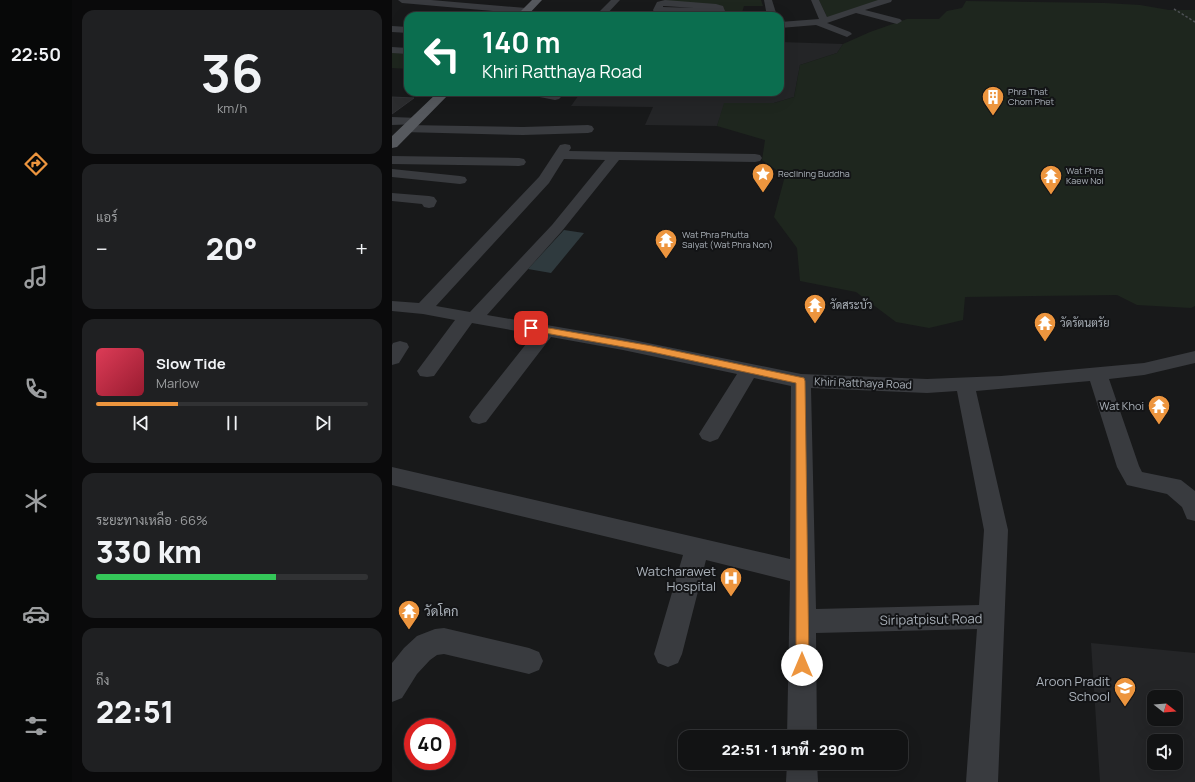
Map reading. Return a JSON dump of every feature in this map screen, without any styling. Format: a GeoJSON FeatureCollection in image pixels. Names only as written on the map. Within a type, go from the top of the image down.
{"type":"FeatureCollection","features":[{"type":"Feature","properties":{"kind":"main road"},"geometry":{"type":"LineString","coordinates":[[525,12],[537,0]]}},
{"type":"Feature","properties":{"kind":"main road"},"geometry":{"type":"LineString","coordinates":[[392,144],[441,96]]}},
{"type":"Feature","properties":{"kind":"street"},"geometry":{"type":"LineString","coordinates":[[402,0],[506,12]]}},
{"type":"Feature","properties":{"kind":"street"},"geometry":{"type":"LineString","coordinates":[[604,12],[616,0]]}},
{"type":"Feature","properties":{"kind":"street"},"geometry":{"type":"LineString","coordinates":[[768,0],[771,12]]}},
{"type":"Feature","properties":{"kind":"street"},"geometry":{"type":"LineString","coordinates":[[815,0],[825,21]]}},
{"type":"Feature","properties":{"kind":"street"},"geometry":{"type":"LineString","coordinates":[[784,25],[825,21],[888,0]]}},
{"type":"Feature","properties":{"kind":"street"},"geometry":{"type":"LineString","coordinates":[[690,12],[657,9],[660,4],[665,3],[711,6],[720,8],[721,12]]}},
{"type":"Feature","properties":{"kind":"street"},"geometry":{"type":"LineString","coordinates":[[855,10],[898,21]]}},
{"type":"Feature","properties":{"kind":"street"},"geometry":{"type":"LineString","coordinates":[[837,16],[855,22]]}},
{"type":"Feature","properties":{"kind":"street"},"geometry":{"type":"LineString","coordinates":[[815,22],[847,34]]}},
{"type":"Feature","properties":{"kind":"street"},"geometry":{"type":"LineString","coordinates":[[392,30],[404,30]]}},
{"type":"Feature","properties":{"kind":"street"},"geometry":{"type":"LineString","coordinates":[[392,50],[404,51]]}},
{"type":"Feature","properties":{"kind":"street"},"geometry":{"type":"LineString","coordinates":[[549,96],[554,97]]}},
{"type":"Feature","properties":{"kind":"street"},"geometry":{"type":"LineString","coordinates":[[392,121],[411,125],[523,131],[588,129]]}},
{"type":"Feature","properties":{"kind":"street"},"geometry":{"type":"LineString","coordinates":[[423,309],[544,180],[563,151],[615,156],[692,159],[755,158]]}},
{"type":"Feature","properties":{"kind":"street"},"geometry":{"type":"LineString","coordinates":[[427,371],[471,317],[557,228],[615,156]]}},
{"type":"Feature","properties":{"kind":"street"},"geometry":{"type":"LineString","coordinates":[[392,160],[519,162]]}},
{"type":"Feature","properties":{"kind":"street"},"geometry":{"type":"LineString","coordinates":[[392,173],[460,180]]}},
{"type":"Feature","properties":{"kind":"street"},"geometry":{"type":"LineString","coordinates":[[392,198],[429,200],[429,204]]}},
{"type":"Feature","properties":{"kind":"street","name":"Khiri Ratthaya Road"},"geometry":{"type":"LineString","coordinates":[[392,306],[423,309],[630,345],[801,381],[927,386],[1001,383],[1144,368],[1195,357]]}},
{"type":"Feature","properties":{"kind":"street"},"geometry":{"type":"LineString","coordinates":[[479,417],[547,330]]}},
{"type":"Feature","properties":{"kind":"street"},"geometry":{"type":"LineString","coordinates":[[710,434],[749,370]]}},
{"type":"Feature","properties":{"kind":"street"},"geometry":{"type":"LineString","coordinates":[[1097,373],[1128,467],[1135,479],[1173,486],[1194,506]]}},
{"type":"Feature","properties":{"kind":"street"},"geometry":{"type":"LineString","coordinates":[[801,381],[802,730]]}},
{"type":"Feature","properties":{"kind":"street","name":"Siripatpisut Road"},"geometry":{"type":"LineString","coordinates":[[802,621],[991,617],[996,530],[965,384]]}},
{"type":"Feature","properties":{"kind":"street"},"geometry":{"type":"LineString","coordinates":[[392,476],[802,573]]}},
{"type":"Feature","properties":{"kind":"street"},"geometry":{"type":"LineString","coordinates":[[668,654],[697,548]]}},
{"type":"Feature","properties":{"kind":"street"},"geometry":{"type":"LineString","coordinates":[[982,782],[991,617]]}},
{"type":"Feature","properties":{"kind":"street"},"geometry":{"type":"LineString","coordinates":[[392,688],[422,648],[433,642],[444,641],[529,661]]}},
{"type":"Feature","properties":{"kind":"street"},"geometry":{"type":"LineString","coordinates":[[802,770],[802,782]]}},
{"type":"Feature","properties":{"kind":"shaded area"},"geometry":{"type":"Polygon","coordinates":[[[664,0],[761,0],[763,6],[744,6],[742,12],[718,12],[702,6],[662,4],[664,0]]]}},
{"type":"Feature","properties":{"kind":"shaded area"},"geometry":{"type":"Polygon","coordinates":[[[819,0],[884,0],[827,17],[819,0]]]}},
{"type":"Feature","properties":{"kind":"shaded area"},"geometry":{"type":"Polygon","coordinates":[[[966,1],[1105,3],[1140,5],[1169,10],[1195,10],[1195,306],[1191,308],[1137,305],[1117,295],[965,297],[963,320],[929,328],[896,322],[856,292],[800,281],[797,248],[774,217],[785,176],[762,160],[765,140],[717,126],[724,103],[774,103],[794,97],[800,65],[837,53],[843,44],[870,32],[907,19],[939,19],[947,11],[962,8],[966,1]]]}},
{"type":"Feature","properties":{"kind":"shaded area"},"geometry":{"type":"Polygon","coordinates":[[[784,42],[843,44],[837,53],[800,65],[794,97],[774,103],[725,103],[717,126],[645,125],[653,107],[571,106],[578,96],[784,96],[784,42]]]}},
{"type":"Feature","properties":{"kind":"shaded area"},"geometry":{"type":"Polygon","coordinates":[[[392,50],[404,51],[404,69],[392,68],[392,50]]]}},
{"type":"Feature","properties":{"kind":"shaded area"},"geometry":{"type":"Polygon","coordinates":[[[564,230],[584,233],[551,273],[528,269],[564,230]]]}},
{"type":"Feature","properties":{"kind":"shaded area","name":"Aroon Pradit School"},"geometry":{"type":"Polygon","coordinates":[[[1091,643],[1195,653],[1195,782],[1100,782],[1091,643]]]}},
{"type":"Feature","properties":{"kind":"building"},"geometry":{"type":"Polygon","coordinates":[[[392,97],[414,98],[392,114],[392,97]]]}},
{"type":"Feature","properties":{"kind":"railway"},"geometry":{"type":"LineString","coordinates":[[1174,9],[1195,22]]}},
{"type":"Feature","properties":{"kind":"place","name":"Phra That Chom Phet"},"geometry":{"type":"Point","coordinates":[993,116]}},
{"type":"Feature","properties":{"kind":"place","name":"Reclining Buddha"},"geometry":{"type":"Point","coordinates":[763,194]}},
{"type":"Feature","properties":{"kind":"place","name":"Wat Phra Kaew Noi"},"geometry":{"type":"Point","coordinates":[1051,196]}},
{"type":"Feature","properties":{"kind":"place","name":"Wat Phra Phutta Saiyat (Wat Phra Non)"},"geometry":{"type":"Point","coordinates":[666,260]}},
{"type":"Feature","properties":{"kind":"place","name":"วัดสระบัว"},"geometry":{"type":"Point","coordinates":[815,324]}},
{"type":"Feature","properties":{"kind":"place","name":"วัดรัตนตรัย"},"geometry":{"type":"Point","coordinates":[1045,342]}},
{"type":"Feature","properties":{"kind":"place","name":"Wat Khoi"},"geometry":{"type":"Point","coordinates":[1159,426]}},
{"type":"Feature","properties":{"kind":"place","name":"Watcharawet Hospital"},"geometry":{"type":"Point","coordinates":[731,598]}},
{"type":"Feature","properties":{"kind":"place","name":"วัดโคก"},"geometry":{"type":"Point","coordinates":[409,630]}},
{"type":"Feature","properties":{"kind":"place","name":"Aroon Pradit School"},"geometry":{"type":"Point","coordinates":[1125,708]}},
{"type":"Feature","properties":{"kind":"route"},"geometry":{"type":"LineString","coordinates":[[531,328],[652,349],[801,381],[802,665]]}}]}
